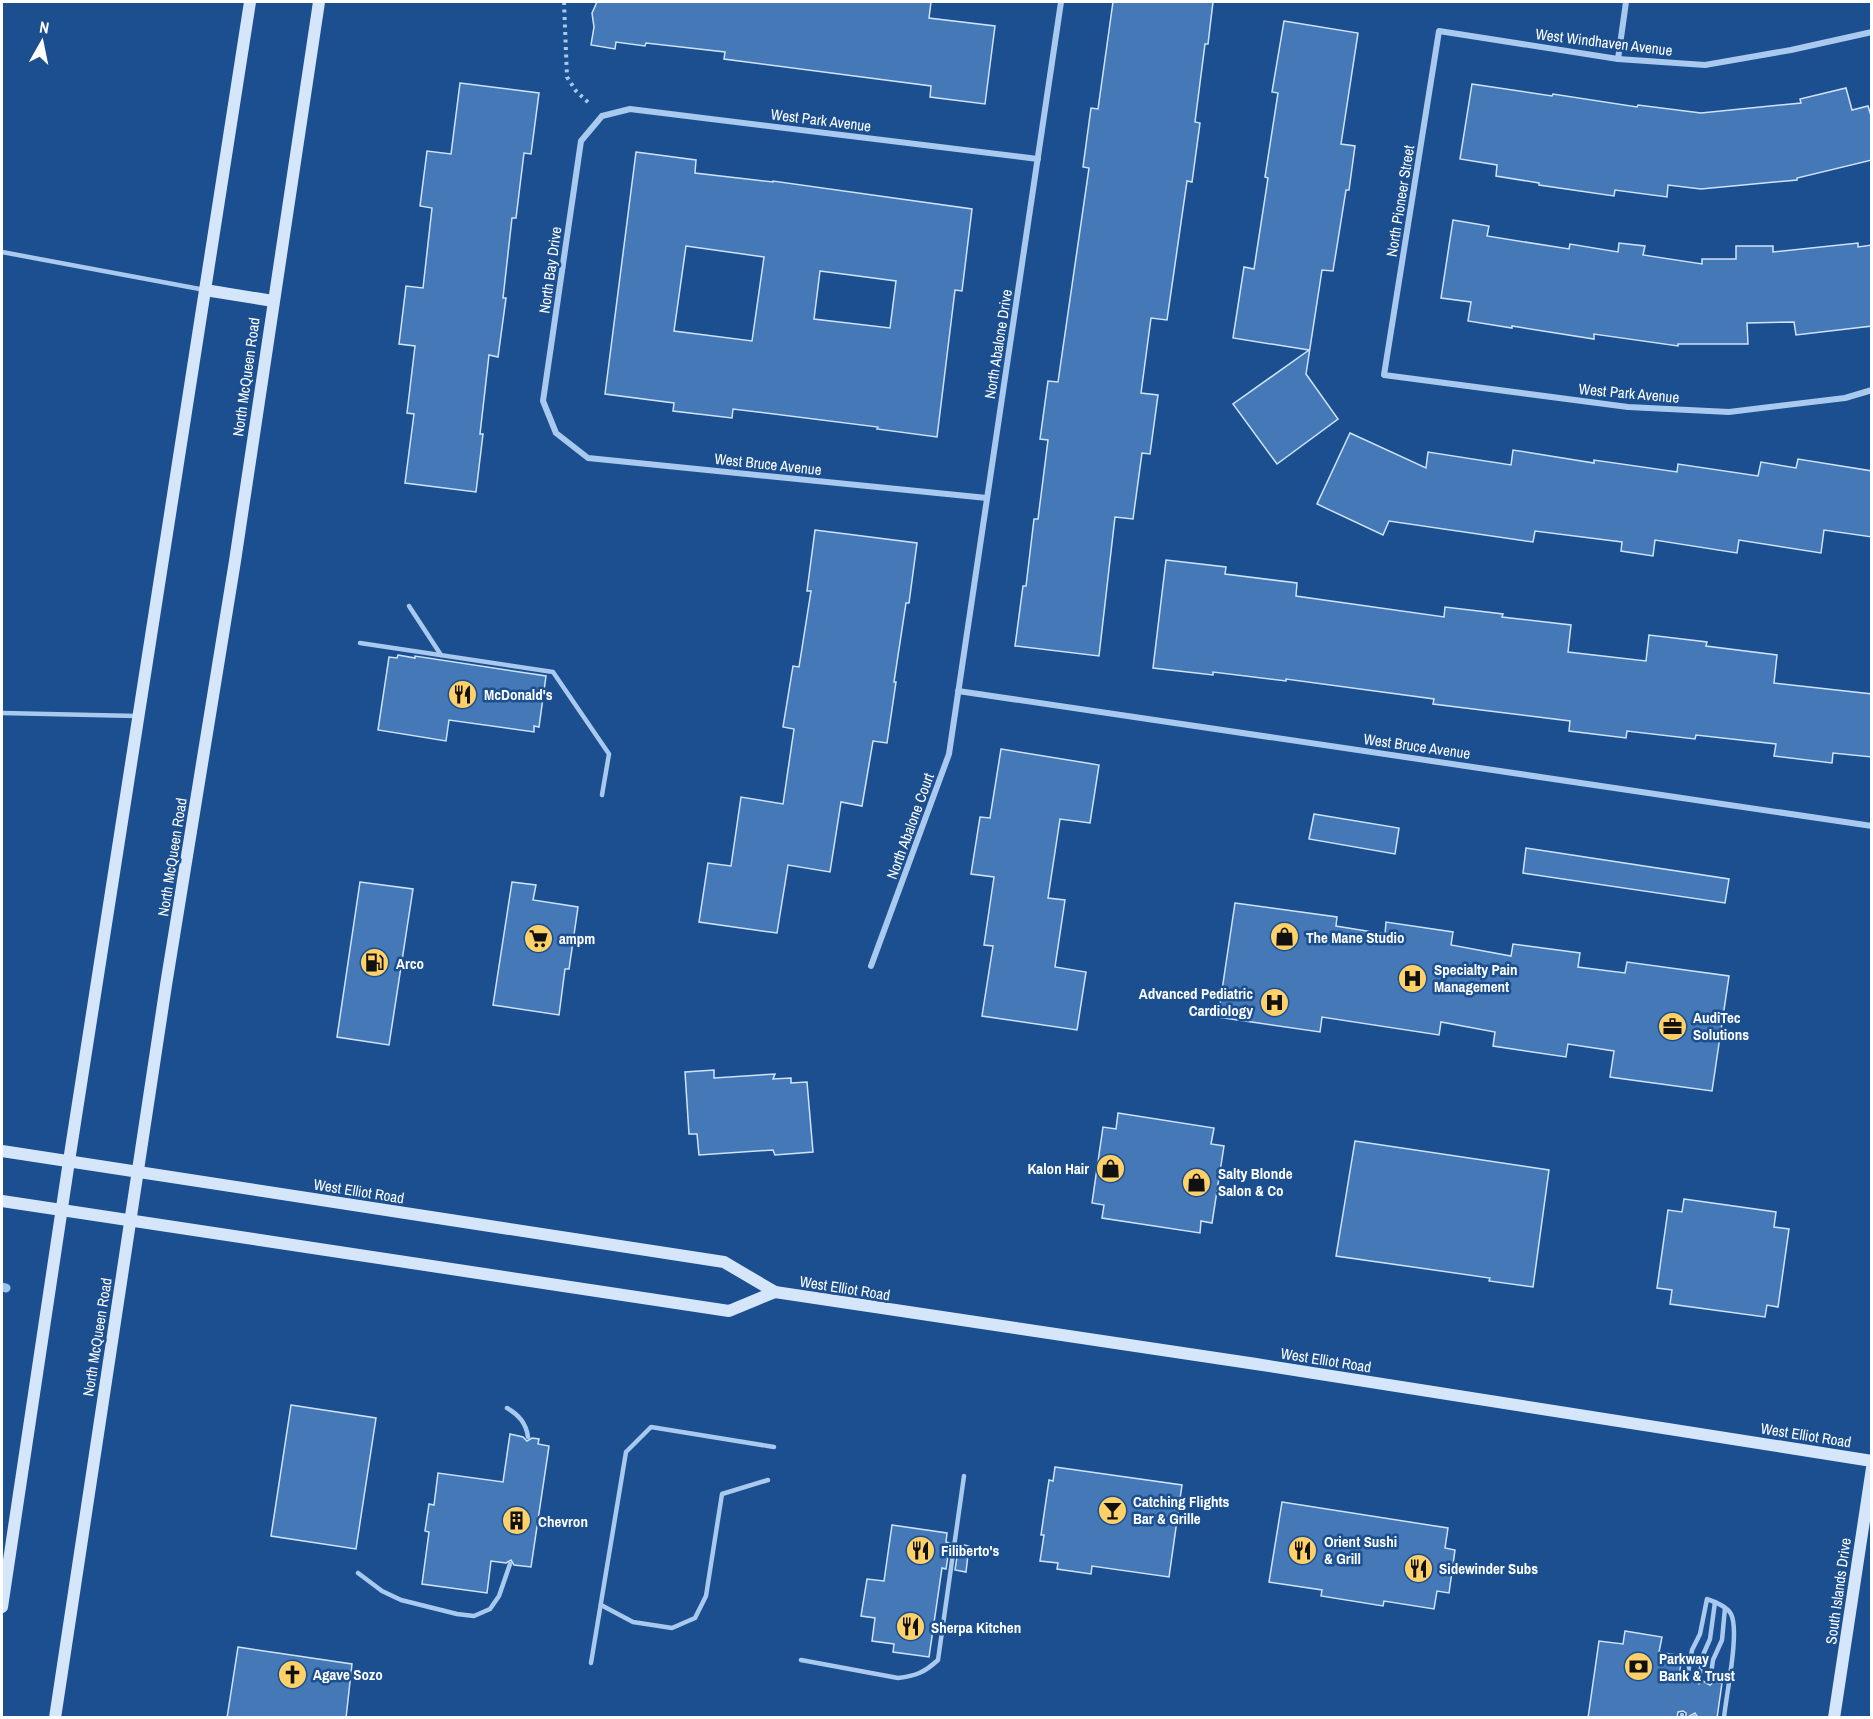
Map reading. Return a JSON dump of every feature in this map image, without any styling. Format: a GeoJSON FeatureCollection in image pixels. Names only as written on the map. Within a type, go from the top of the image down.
{"type":"FeatureCollection","features":[{"type":"Feature","properties":{"kind":"main road"},"geometry":{"type":"LineString","coordinates":[[2,1608],[69,1161],[250,2]]}},
{"type":"Feature","properties":{"kind":"main road","name":"North McQueen Road"},"geometry":{"type":"LineString","coordinates":[[54,1718],[130,1220],[235,561],[319,2]]}},
{"type":"Feature","properties":{"kind":"main road"},"geometry":{"type":"LineString","coordinates":[[205,290],[273,302]]}},
{"type":"Feature","properties":{"kind":"main road","name":"West Elliot Road"},"geometry":{"type":"LineString","coordinates":[[2,1151],[724,1262],[775,1292],[1872,1461]]}},
{"type":"Feature","properties":{"kind":"main road"},"geometry":{"type":"LineString","coordinates":[[2,1202],[729,1311],[775,1292]]}},
{"type":"Feature","properties":{"kind":"main road","name":"South Islands Drive"},"geometry":{"type":"LineString","coordinates":[[1834,1718],[1872,1468]]}},
{"type":"Feature","properties":{"kind":"street","name":"North Abalone Drive"},"geometry":{"type":"LineString","coordinates":[[958,691],[1061,2]]}},
{"type":"Feature","properties":{"kind":"street"},"geometry":{"type":"LineString","coordinates":[[1618,59],[1626,2]]}},
{"type":"Feature","properties":{"kind":"street","name":"West Windhaven Avenue"},"geometry":{"type":"LineString","coordinates":[[1439,31],[1618,59],[1705,65],[1791,50],[1872,32]]}},
{"type":"Feature","properties":{"kind":"street","name":"North Pioneer Street"},"geometry":{"type":"LineString","coordinates":[[1384,375],[1439,31]]}},
{"type":"Feature","properties":{"kind":"street","name":"West Park Avenue"},"geometry":{"type":"LineString","coordinates":[[602,116],[630,109],[1038,159]]}},
{"type":"Feature","properties":{"kind":"street","name":"North Bay Drive"},"geometry":{"type":"LineString","coordinates":[[556,433],[543,401],[581,141],[602,116]]}},
{"type":"Feature","properties":{"kind":"street","name":"West Park Avenue"},"geometry":{"type":"LineString","coordinates":[[1384,375],[1628,407],[1729,412],[1845,398],[1872,390]]}},
{"type":"Feature","properties":{"kind":"street","name":"West Bruce Avenue"},"geometry":{"type":"LineString","coordinates":[[556,433],[588,458],[987,498]]}},
{"type":"Feature","properties":{"kind":"street","name":"West Bruce Avenue"},"geometry":{"type":"LineString","coordinates":[[958,691],[1872,826]]}},
{"type":"Feature","properties":{"kind":"street","name":"North Abalone Court"},"geometry":{"type":"LineString","coordinates":[[871,966],[949,754],[958,691]]}},
{"type":"Feature","properties":{"kind":"lane"},"geometry":{"type":"LineString","coordinates":[[2,252],[205,290]]}},
{"type":"Feature","properties":{"kind":"lane"},"geometry":{"type":"LineString","coordinates":[[409,606],[441,655]]}},
{"type":"Feature","properties":{"kind":"lane"},"geometry":{"type":"LineString","coordinates":[[360,643],[553,672],[609,754],[602,795]]}},
{"type":"Feature","properties":{"kind":"lane"},"geometry":{"type":"LineString","coordinates":[[2,713],[139,717]]}},
{"type":"Feature","properties":{"kind":"lane"},"geometry":{"type":"LineString","coordinates":[[507,1408],[518,1414],[528,1437]]}},
{"type":"Feature","properties":{"kind":"lane"},"geometry":{"type":"LineString","coordinates":[[591,1663],[626,1452],[651,1427],[774,1447]]}},
{"type":"Feature","properties":{"kind":"lane"},"geometry":{"type":"LineString","coordinates":[[801,1660],[898,1678],[914,1677],[927,1670],[938,1660],[964,1476]]}},
{"type":"Feature","properties":{"kind":"lane"},"geometry":{"type":"LineString","coordinates":[[601,1605],[633,1622],[672,1628],[695,1618],[706,1596],[722,1494],[768,1480]]}},
{"type":"Feature","properties":{"kind":"lane"},"geometry":{"type":"LineString","coordinates":[[358,1573],[382,1591],[401,1600],[474,1616],[490,1609],[499,1596],[510,1564]]}},
{"type":"Feature","properties":{"kind":"lane"},"geometry":{"type":"LineString","coordinates":[[1687,1678],[1692,1650],[1700,1634],[1707,1599],[1730,1612],[1735,1628],[1724,1718]]}},
{"type":"Feature","properties":{"kind":"lane"},"geometry":{"type":"LineString","coordinates":[[1699,1680],[1703,1655],[1710,1639],[1715,1602]]}},
{"type":"Feature","properties":{"kind":"lane"},"geometry":{"type":"LineString","coordinates":[[1710,1681],[1713,1660],[1722,1640],[1725,1608]]}},
{"type":"Feature","properties":{"kind":"path"},"geometry":{"type":"LineString","coordinates":[[564,2],[567,77],[576,91],[602,116]]}},
{"type":"Feature","properties":{"kind":"building"},"geometry":{"type":"Polygon","coordinates":[[[597,2],[931,2],[929,18],[995,26],[985,104],[930,97],[931,86],[724,59],[725,52],[646,43],[645,46],[616,42],[615,49],[591,45],[594,27],[592,13],[597,2]]]}},
{"type":"Feature","properties":{"kind":"building"},"geometry":{"type":"Polygon","coordinates":[[[1113,2],[1213,2],[1195,122],[1200,123],[1192,182],[1187,181],[1167,320],[1151,318],[1141,393],[1158,395],[1150,454],[1142,453],[1133,519],[1115,517],[1099,656],[1015,646],[1023,586],[1026,586],[1034,519],[1038,519],[1048,440],[1040,439],[1048,381],[1058,382],[1089,168],[1083,167],[1091,108],[1098,109],[1113,2]]]}},
{"type":"Feature","properties":{"kind":"building"},"geometry":{"type":"Polygon","coordinates":[[[1284,21],[1358,33],[1341,144],[1355,146],[1349,190],[1346,190],[1333,271],[1322,270],[1306,374],[1338,419],[1277,464],[1233,404],[1309,350],[1233,338],[1244,267],[1254,269],[1278,93],[1272,92],[1284,21]]]}},
{"type":"Feature","properties":{"kind":"building"},"geometry":{"type":"Polygon","coordinates":[[[460,83],[539,93],[531,154],[524,153],[516,218],[512,218],[503,298],[506,298],[498,357],[489,355],[476,492],[405,483],[414,414],[407,413],[415,346],[399,344],[406,286],[423,288],[432,208],[420,206],[427,151],[451,154],[460,83]]]}},
{"type":"Feature","properties":{"kind":"building"},"geometry":{"type":"Polygon","coordinates":[[[1472,84],[1637,107],[1638,105],[1701,113],[1801,103],[1800,99],[1846,88],[1852,110],[1868,106],[1872,119],[1872,160],[1797,178],[1797,180],[1701,189],[1668,185],[1667,197],[1615,190],[1614,196],[1539,185],[1539,183],[1496,176],[1497,165],[1460,159],[1472,84]]]}},
{"type":"Feature","properties":{"kind":"building"},"geometry":{"type":"Polygon","coordinates":[[[636,152],[696,160],[695,173],[773,181],[972,209],[962,291],[955,290],[937,437],[877,429],[878,427],[733,409],[732,418],[673,411],[674,403],[605,394],[636,152]],[[686,246],[674,331],[752,341],[764,257],[686,246]],[[820,271],[814,319],[890,328],[896,281],[820,271]]]}},
{"type":"Feature","properties":{"kind":"building"},"geometry":{"type":"Polygon","coordinates":[[[1453,220],[1489,226],[1487,236],[1569,249],[1570,244],[1618,252],[1619,243],[1645,246],[1643,255],[1702,264],[1702,259],[1736,259],[1736,246],[1773,246],[1773,252],[1858,243],[1858,247],[1872,245],[1872,326],[1796,335],[1794,322],[1747,323],[1748,344],[1678,344],[1678,346],[1594,334],[1594,339],[1468,321],[1471,302],[1441,298],[1453,220]]]}},
{"type":"Feature","properties":{"kind":"building"},"geometry":{"type":"Polygon","coordinates":[[[1350,433],[1426,468],[1428,452],[1511,465],[1513,450],[1594,463],[1594,460],[1677,472],[1678,464],[1758,476],[1761,462],[1796,468],[1798,459],[1872,471],[1872,537],[1824,530],[1821,553],[1739,540],[1737,553],[1655,540],[1653,556],[1621,551],[1622,542],[1535,531],[1533,542],[1389,521],[1383,535],[1317,504],[1350,433]]]}},
{"type":"Feature","properties":{"kind":"building"},"geometry":{"type":"Polygon","coordinates":[[[815,530],[917,543],[909,603],[906,603],[894,682],[896,682],[887,743],[873,741],[862,806],[841,802],[830,872],[788,865],[777,933],[699,922],[708,863],[731,866],[741,797],[783,804],[794,729],[783,727],[793,666],[799,667],[811,591],[807,591],[815,530]]]}},
{"type":"Feature","properties":{"kind":"building"},"geometry":{"type":"Polygon","coordinates":[[[1166,560],[1226,567],[1225,574],[1297,583],[1296,596],[1444,617],[1445,607],[1503,614],[1502,617],[1571,625],[1568,652],[1646,661],[1649,635],[1707,642],[1706,646],[1777,655],[1774,683],[1872,694],[1872,757],[1833,753],[1832,763],[1774,756],[1776,744],[1696,735],[1695,739],[1627,731],[1626,738],[1569,731],[1570,721],[1433,704],[1434,699],[1286,679],[1286,681],[1213,672],[1213,675],[1153,668],[1166,560]]]}},
{"type":"Feature","properties":{"kind":"building","name":"McDonald's"},"geometry":{"type":"Polygon","coordinates":[[[398,655],[546,676],[539,727],[534,726],[534,732],[449,720],[446,741],[378,730],[389,657],[397,658],[398,655]]]}},
{"type":"Feature","properties":{"kind":"building"},"geometry":{"type":"Polygon","coordinates":[[[1001,749],[1099,765],[1090,823],[1060,819],[1048,898],[1065,900],[1055,967],[1086,972],[1077,1030],[982,1016],[993,946],[984,945],[994,877],[971,874],[980,817],[990,818],[1001,749]]]}},
{"type":"Feature","properties":{"kind":"building"},"geometry":{"type":"Polygon","coordinates":[[[1314,814],[1399,828],[1395,854],[1309,839],[1314,814]]]}},
{"type":"Feature","properties":{"kind":"building"},"geometry":{"type":"Polygon","coordinates":[[[1526,848],[1729,879],[1725,903],[1523,873],[1526,848]]]}},
{"type":"Feature","properties":{"kind":"building","name":"Arco"},"geometry":{"type":"Polygon","coordinates":[[[360,882],[413,889],[389,1045],[337,1037],[360,882]]]}},
{"type":"Feature","properties":{"kind":"building","name":"ampm"},"geometry":{"type":"Polygon","coordinates":[[[512,882],[536,885],[533,900],[578,907],[569,969],[565,969],[559,1015],[493,1005],[512,882]]]}},
{"type":"Feature","properties":{"kind":"building"},"geometry":{"type":"Polygon","coordinates":[[[1235,903],[1337,917],[1336,926],[1385,934],[1386,922],[1453,932],[1451,945],[1511,956],[1513,944],[1580,953],[1578,967],[1625,973],[1627,962],[1729,976],[1712,1091],[1610,1077],[1614,1051],[1568,1044],[1566,1057],[1493,1046],[1495,1032],[1441,1022],[1439,1035],[1322,1017],[1320,1032],[1218,1017],[1235,903]]]}},
{"type":"Feature","properties":{"kind":"building"},"geometry":{"type":"Polygon","coordinates":[[[714,1070],[714,1078],[775,1074],[773,1079],[791,1078],[791,1083],[807,1082],[813,1152],[775,1155],[773,1150],[699,1155],[697,1134],[689,1134],[685,1072],[714,1070]]]}},
{"type":"Feature","properties":{"kind":"building"},"geometry":{"type":"Polygon","coordinates":[[[1118,1113],[1214,1128],[1211,1144],[1224,1146],[1212,1223],[1201,1221],[1200,1233],[1102,1218],[1104,1205],[1092,1203],[1103,1127],[1116,1129],[1118,1113]]]}},
{"type":"Feature","properties":{"kind":"building"},"geometry":{"type":"Polygon","coordinates":[[[1355,1141],[1549,1170],[1533,1287],[1489,1281],[1490,1278],[1336,1256],[1355,1141]]]}},
{"type":"Feature","properties":{"kind":"building"},"geometry":{"type":"Polygon","coordinates":[[[1684,1199],[1776,1212],[1774,1227],[1789,1229],[1778,1307],[1767,1305],[1765,1317],[1670,1304],[1672,1290],[1657,1288],[1668,1210],[1682,1212],[1684,1199]]]}},
{"type":"Feature","properties":{"kind":"building"},"geometry":{"type":"Polygon","coordinates":[[[291,1405],[376,1418],[356,1549],[271,1536],[291,1405]]]}},
{"type":"Feature","properties":{"kind":"building"},"geometry":{"type":"Polygon","coordinates":[[[510,1434],[523,1437],[527,1441],[532,1438],[539,1439],[538,1444],[549,1446],[531,1567],[514,1565],[511,1560],[506,1563],[491,1561],[487,1593],[422,1584],[429,1532],[425,1531],[429,1504],[434,1505],[438,1473],[503,1482],[510,1434]]]}},
{"type":"Feature","properties":{"kind":"building","name":"Catching Flights Bar & Grille"},"geometry":{"type":"Polygon","coordinates":[[[1055,1467],[1182,1485],[1169,1577],[1092,1566],[1091,1574],[1057,1569],[1058,1563],[1040,1561],[1044,1535],[1041,1535],[1049,1480],[1053,1481],[1055,1467]]]}},
{"type":"Feature","properties":{"kind":"building"},"geometry":{"type":"Polygon","coordinates":[[[1282,1502],[1448,1528],[1445,1548],[1455,1550],[1449,1593],[1437,1591],[1434,1609],[1384,1601],[1383,1606],[1321,1596],[1322,1590],[1269,1582],[1282,1502]]]}},
{"type":"Feature","properties":{"kind":"building"},"geometry":{"type":"Polygon","coordinates":[[[892,1525],[947,1533],[946,1542],[950,1543],[946,1569],[942,1568],[929,1657],[893,1652],[894,1644],[872,1641],[875,1618],[861,1616],[867,1579],[884,1581],[892,1525]]]}},
{"type":"Feature","properties":{"kind":"building"},"geometry":{"type":"Polygon","coordinates":[[[959,1544],[969,1546],[966,1572],[955,1570],[959,1544]]]}},
{"type":"Feature","properties":{"kind":"building","name":"Parkway Bank & Trust"},"geometry":{"type":"Polygon","coordinates":[[[1625,1631],[1662,1637],[1659,1652],[1682,1656],[1679,1677],[1685,1682],[1691,1679],[1699,1684],[1703,1681],[1710,1685],[1714,1682],[1722,1683],[1717,1718],[1698,1718],[1695,1713],[1686,1718],[1686,1713],[1683,1711],[1678,1712],[1677,1718],[1588,1718],[1599,1641],[1623,1644],[1625,1631]]]}},
{"type":"Feature","properties":{"kind":"building","name":"Agave Sozo"},"geometry":{"type":"Polygon","coordinates":[[[238,1647],[352,1664],[346,1718],[227,1718],[238,1647]]]}},
{"type":"Feature","properties":{"kind":"waterway"},"geometry":{"type":"LineString","coordinates":[[2,1287],[6,1288]]}},
{"type":"Feature","properties":{"kind":"place","name":"McDonald's"},"geometry":{"type":"Point","coordinates":[463,694]}},
{"type":"Feature","properties":{"kind":"place","name":"The Mane Studio"},"geometry":{"type":"Point","coordinates":[1285,937]}},
{"type":"Feature","properties":{"kind":"place","name":"ampm"},"geometry":{"type":"Point","coordinates":[538,938]}},
{"type":"Feature","properties":{"kind":"place","name":"Arco"},"geometry":{"type":"Point","coordinates":[375,963]}},
{"type":"Feature","properties":{"kind":"place","name":"Specialty Pain Management"},"geometry":{"type":"Point","coordinates":[1413,978]}},
{"type":"Feature","properties":{"kind":"place","name":"Advanced Pediatric Cardiology"},"geometry":{"type":"Point","coordinates":[1274,1002]}},
{"type":"Feature","properties":{"kind":"place","name":"AudiTec Solutions"},"geometry":{"type":"Point","coordinates":[1672,1026]}},
{"type":"Feature","properties":{"kind":"place","name":"Kalon Hair"},"geometry":{"type":"Point","coordinates":[1110,1168]}},
{"type":"Feature","properties":{"kind":"place","name":"Salty Blonde Salon & Co"},"geometry":{"type":"Point","coordinates":[1197,1182]}},
{"type":"Feature","properties":{"kind":"place","name":"Catching Flights Bar & Grille"},"geometry":{"type":"Point","coordinates":[1112,1510]}},
{"type":"Feature","properties":{"kind":"place","name":"Chevron"},"geometry":{"type":"Point","coordinates":[517,1521]}},
{"type":"Feature","properties":{"kind":"place","name":"Filiberto's"},"geometry":{"type":"Point","coordinates":[920,1550]}},
{"type":"Feature","properties":{"kind":"place","name":"Orient Sushi & Grill"},"geometry":{"type":"Point","coordinates":[1303,1550]}},
{"type":"Feature","properties":{"kind":"place","name":"Sidewinder Subs"},"geometry":{"type":"Point","coordinates":[1418,1568]}},
{"type":"Feature","properties":{"kind":"place","name":"Sherpa Kitchen"},"geometry":{"type":"Point","coordinates":[910,1627]}},
{"type":"Feature","properties":{"kind":"place","name":"Parkway Bank & Trust"},"geometry":{"type":"Point","coordinates":[1638,1667]}},
{"type":"Feature","properties":{"kind":"place","name":"Agave Sozo"},"geometry":{"type":"Point","coordinates":[292,1674]}}]}
